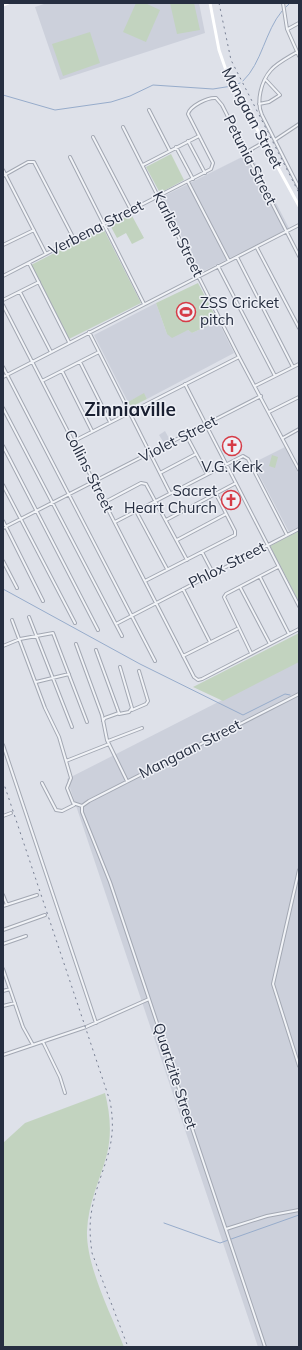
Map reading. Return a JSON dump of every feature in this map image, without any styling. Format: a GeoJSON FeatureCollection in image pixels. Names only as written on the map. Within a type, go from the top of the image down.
{"type":"FeatureCollection","features":[{"type":"Feature","properties":{"kind":"street"},"geometry":{"type":"LineString","coordinates":[[3,5],[8,3]]}},
{"type":"Feature","properties":{"kind":"street","name":"Mangaan Street"},"geometry":{"type":"LineString","coordinates":[[210,3],[220,54],[238,93],[299,206]]}},
{"type":"Feature","properties":{"kind":"street"},"geometry":{"type":"LineString","coordinates":[[283,3],[287,29],[299,56]]}},
{"type":"Feature","properties":{"kind":"street"},"geometry":{"type":"LineString","coordinates":[[287,29],[299,23]]}},
{"type":"Feature","properties":{"kind":"street"},"geometry":{"type":"LineString","coordinates":[[297,52],[272,69],[266,80],[259,104],[262,115],[299,188]]}},
{"type":"Feature","properties":{"kind":"street"},"geometry":{"type":"LineString","coordinates":[[259,104],[269,102],[280,95],[266,80]]}},
{"type":"Feature","properties":{"kind":"street","name":"Petunia Street"},"geometry":{"type":"LineString","coordinates":[[198,136],[188,116],[188,112],[192,108],[209,99],[216,98],[222,105],[245,153],[299,256]]}},
{"type":"Feature","properties":{"kind":"street"},"geometry":{"type":"LineString","coordinates":[[149,110],[170,151]]}},
{"type":"Feature","properties":{"kind":"street"},"geometry":{"type":"LineString","coordinates":[[275,140],[286,131],[299,124]]}},
{"type":"Feature","properties":{"kind":"street","name":"Karlien Street"},"geometry":{"type":"LineString","coordinates":[[124,127],[239,357],[256,386],[299,470]]}},
{"type":"Feature","properties":{"kind":"street"},"geometry":{"type":"LineString","coordinates":[[143,165],[198,136]]}},
{"type":"Feature","properties":{"kind":"street","name":"Verbena Street"},"geometry":{"type":"LineString","coordinates":[[3,276],[211,169],[213,163],[198,136]]}},
{"type":"Feature","properties":{"kind":"street"},"geometry":{"type":"LineString","coordinates":[[93,137],[131,210]]}},
{"type":"Feature","properties":{"kind":"street"},"geometry":{"type":"LineString","coordinates":[[188,141],[205,173]]}},
{"type":"Feature","properties":{"kind":"street"},"geometry":{"type":"LineString","coordinates":[[245,153],[264,141]]}},
{"type":"Feature","properties":{"kind":"street"},"geometry":{"type":"LineString","coordinates":[[176,148],[193,179]]}},
{"type":"Feature","properties":{"kind":"street"},"geometry":{"type":"LineString","coordinates":[[70,157],[144,304]]}},
{"type":"Feature","properties":{"kind":"street"},"geometry":{"type":"LineString","coordinates":[[4,175],[28,162],[34,162],[74,239]]}},
{"type":"Feature","properties":{"kind":"street"},"geometry":{"type":"LineString","coordinates":[[3,170],[4,175],[46,254]]}},
{"type":"Feature","properties":{"kind":"street"},"geometry":{"type":"LineString","coordinates":[[188,181],[229,261]]}},
{"type":"Feature","properties":{"kind":"street"},"geometry":{"type":"LineString","coordinates":[[3,377],[88,332],[299,225]]}},
{"type":"Feature","properties":{"kind":"street"},"geometry":{"type":"LineString","coordinates":[[3,245],[34,230]]}},
{"type":"Feature","properties":{"kind":"street"},"geometry":{"type":"LineString","coordinates":[[256,247],[299,327]]}},
{"type":"Feature","properties":{"kind":"street"},"geometry":{"type":"LineString","coordinates":[[237,257],[294,367]]}},
{"type":"Feature","properties":{"kind":"street"},"geometry":{"type":"LineString","coordinates":[[28,263],[69,342]]}},
{"type":"Feature","properties":{"kind":"street"},"geometry":{"type":"LineString","coordinates":[[218,266],[275,376]]}},
{"type":"Feature","properties":{"kind":"street"},"geometry":{"type":"LineString","coordinates":[[3,300],[39,282]]}},
{"type":"Feature","properties":{"kind":"street"},"geometry":{"type":"LineString","coordinates":[[20,292],[51,352]]}},
{"type":"Feature","properties":{"kind":"street","name":"Collins Street"},"geometry":{"type":"LineString","coordinates":[[3,305],[194,677],[198,680],[251,653]]}},
{"type":"Feature","properties":{"kind":"street"},"geometry":{"type":"LineString","coordinates":[[88,332],[170,493]]}},
{"type":"Feature","properties":{"kind":"street"},"geometry":{"type":"LineString","coordinates":[[42,381],[99,352]]}},
{"type":"Feature","properties":{"kind":"street"},"geometry":{"type":"LineString","coordinates":[[74,442],[92,431],[239,357]]}},
{"type":"Feature","properties":{"kind":"street"},"geometry":{"type":"LineString","coordinates":[[80,362],[110,422]]}},
{"type":"Feature","properties":{"kind":"street"},"geometry":{"type":"LineString","coordinates":[[256,386],[299,364]]}},
{"type":"Feature","properties":{"kind":"street"},"geometry":{"type":"LineString","coordinates":[[3,367],[155,661]]}},
{"type":"Feature","properties":{"kind":"street"},"geometry":{"type":"LineString","coordinates":[[62,371],[92,431]]}},
{"type":"Feature","properties":{"kind":"street"},"geometry":{"type":"LineString","coordinates":[[185,384],[299,606]]}},
{"type":"Feature","properties":{"kind":"street","name":"Violet Street"},"geometry":{"type":"LineString","coordinates":[[3,528],[150,454],[260,396]]}},
{"type":"Feature","properties":{"kind":"street"},"geometry":{"type":"LineString","coordinates":[[269,412],[299,397]]}},
{"type":"Feature","properties":{"kind":"street"},"geometry":{"type":"LineString","coordinates":[[3,408],[122,636]]}},
{"type":"Feature","properties":{"kind":"street"},"geometry":{"type":"LineString","coordinates":[[283,438],[299,429]]}},
{"type":"Feature","properties":{"kind":"street"},"geometry":{"type":"LineString","coordinates":[[186,435],[206,474]]}},
{"type":"Feature","properties":{"kind":"street"},"geometry":{"type":"LineString","coordinates":[[3,446],[98,630]]}},
{"type":"Feature","properties":{"kind":"street"},"geometry":{"type":"LineString","coordinates":[[160,473],[196,454]]}},
{"type":"Feature","properties":{"kind":"street"},"geometry":{"type":"LineString","coordinates":[[115,522],[243,456],[248,458],[287,535]]}},
{"type":"Feature","properties":{"kind":"street"},"geometry":{"type":"LineString","coordinates":[[105,502],[144,483],[148,485],[187,560]]}},
{"type":"Feature","properties":{"kind":"street"},"geometry":{"type":"LineString","coordinates":[[166,520],[236,483]]}},
{"type":"Feature","properties":{"kind":"street"},"geometry":{"type":"LineString","coordinates":[[3,485],[76,623]]}},
{"type":"Feature","properties":{"kind":"street"},"geometry":{"type":"LineString","coordinates":[[145,581],[230,538],[235,533],[216,494]]}},
{"type":"Feature","properties":{"kind":"street"},"geometry":{"type":"LineString","coordinates":[[136,511],[167,570]]}},
{"type":"Feature","properties":{"kind":"street"},"geometry":{"type":"LineString","coordinates":[[177,540],[226,514]]}},
{"type":"Feature","properties":{"kind":"street"},"geometry":{"type":"LineString","coordinates":[[3,521],[43,601]]}},
{"type":"Feature","properties":{"kind":"street","name":"Phlox Street"},"geometry":{"type":"LineString","coordinates":[[116,624],[299,529]]}},
{"type":"Feature","properties":{"kind":"street"},"geometry":{"type":"LineString","coordinates":[[202,552],[213,573]]}},
{"type":"Feature","properties":{"kind":"street"},"geometry":{"type":"LineString","coordinates":[[3,561],[17,588]]}},
{"type":"Feature","properties":{"kind":"street"},"geometry":{"type":"LineString","coordinates":[[278,567],[226,594],[224,599],[251,653],[299,629]]}},
{"type":"Feature","properties":{"kind":"street"},"geometry":{"type":"LineString","coordinates":[[260,577],[289,634]]}},
{"type":"Feature","properties":{"kind":"street"},"geometry":{"type":"LineString","coordinates":[[240,587],[270,644]]}},
{"type":"Feature","properties":{"kind":"street"},"geometry":{"type":"LineString","coordinates":[[183,589],[210,642]]}},
{"type":"Feature","properties":{"kind":"street"},"geometry":{"type":"LineString","coordinates":[[29,617],[72,727]]}},
{"type":"Feature","properties":{"kind":"street"},"geometry":{"type":"LineString","coordinates":[[12,620],[45,708],[56,726],[71,780],[67,791],[74,805]]}},
{"type":"Feature","properties":{"kind":"street"},"geometry":{"type":"LineString","coordinates":[[183,656],[238,628]]}},
{"type":"Feature","properties":{"kind":"street"},"geometry":{"type":"LineString","coordinates":[[3,646],[20,639],[53,632],[87,722]]}},
{"type":"Feature","properties":{"kind":"street"},"geometry":{"type":"LineString","coordinates":[[76,644],[102,715],[108,743],[127,781]]}},
{"type":"Feature","properties":{"kind":"street"},"geometry":{"type":"LineString","coordinates":[[96,650],[119,714]]}},
{"type":"Feature","properties":{"kind":"street"},"geometry":{"type":"LineString","coordinates":[[120,667],[132,705],[131,710]]}},
{"type":"Feature","properties":{"kind":"street"},"geometry":{"type":"LineString","coordinates":[[103,722],[105,718],[146,704],[148,701],[139,671]]}},
{"type":"Feature","properties":{"kind":"street"},"geometry":{"type":"LineString","coordinates":[[36,682],[69,674]]}},
{"type":"Feature","properties":{"kind":"street","name":"Mangaan Street"},"geometry":{"type":"LineString","coordinates":[[82,806],[127,781],[299,694]]}},
{"type":"Feature","properties":{"kind":"street"},"geometry":{"type":"LineString","coordinates":[[66,760],[142,728]]}},
{"type":"Feature","properties":{"kind":"street"},"geometry":{"type":"LineString","coordinates":[[3,745],[96,1023]]}},
{"type":"Feature","properties":{"kind":"street"},"geometry":{"type":"LineString","coordinates":[[42,783],[56,810],[62,810],[74,805],[82,806]]}},
{"type":"Feature","properties":{"kind":"street","name":"Quartzite Street"},"geometry":{"type":"LineString","coordinates":[[82,806],[82,812],[110,882],[265,1347]]}},
{"type":"Feature","properties":{"kind":"street"},"geometry":{"type":"LineString","coordinates":[[3,816],[11,813]]}},
{"type":"Feature","properties":{"kind":"street"},"geometry":{"type":"LineString","coordinates":[[299,870],[273,984],[299,1066]]}},
{"type":"Feature","properties":{"kind":"street"},"geometry":{"type":"LineString","coordinates":[[3,895],[7,905]]}},
{"type":"Feature","properties":{"kind":"street"},"geometry":{"type":"LineString","coordinates":[[3,906],[37,895]]}},
{"type":"Feature","properties":{"kind":"street"},"geometry":{"type":"LineString","coordinates":[[3,930],[45,915]]}},
{"type":"Feature","properties":{"kind":"street"},"geometry":{"type":"LineString","coordinates":[[3,944],[26,936]]}},
{"type":"Feature","properties":{"kind":"street"},"geometry":{"type":"LineString","coordinates":[[3,969],[23,1027],[33,1045]]}},
{"type":"Feature","properties":{"kind":"street"},"geometry":{"type":"LineString","coordinates":[[3,991],[10,989]]}},
{"type":"Feature","properties":{"kind":"street"},"geometry":{"type":"LineString","coordinates":[[3,1055],[96,1023],[149,999]]}},
{"type":"Feature","properties":{"kind":"street"},"geometry":{"type":"LineString","coordinates":[[3,1006],[15,1002]]}},
{"type":"Feature","properties":{"kind":"street"},"geometry":{"type":"LineString","coordinates":[[42,1042],[60,1077],[65,1093]]}},
{"type":"Feature","properties":{"kind":"street"},"geometry":{"type":"LineString","coordinates":[[226,1229],[267,1216],[299,1210]]}},
{"type":"Feature","properties":{"kind":"shaded area"},"geometry":{"type":"Polygon","coordinates":[[[47,3],[199,3],[205,33],[60,80],[35,7],[47,3]]]}},
{"type":"Feature","properties":{"kind":"shaded area"},"geometry":{"type":"Polygon","coordinates":[[[250,153],[289,228],[200,273],[162,197],[250,153]]]}},
{"type":"Feature","properties":{"kind":"shaded area"},"geometry":{"type":"Polygon","coordinates":[[[156,303],[167,334],[188,330],[192,333],[218,321],[234,353],[147,399],[144,394],[128,402],[94,335],[156,303]]]}},
{"type":"Feature","properties":{"kind":"shaded area"},"geometry":{"type":"Polygon","coordinates":[[[165,431],[170,440],[164,443],[159,435],[165,431]]]}},
{"type":"Feature","properties":{"kind":"shaded area"},"geometry":{"type":"Polygon","coordinates":[[[285,447],[299,475],[299,527],[289,532],[253,463],[285,447]]]}},
{"type":"Feature","properties":{"kind":"shaded area"},"geometry":{"type":"Polygon","coordinates":[[[299,661],[299,1347],[258,1347],[67,779],[299,661]]]}},
{"type":"Feature","properties":{"kind":"green space"},"geometry":{"type":"Polygon","coordinates":[[[136,3],[145,3],[160,10],[146,42],[123,32],[136,3]]]}},
{"type":"Feature","properties":{"kind":"green space"},"geometry":{"type":"Polygon","coordinates":[[[170,3],[194,3],[200,30],[177,34],[170,3]]]}},
{"type":"Feature","properties":{"kind":"green space"},"geometry":{"type":"Polygon","coordinates":[[[90,32],[100,63],[63,76],[52,44],[90,32]]]}},
{"type":"Feature","properties":{"kind":"green space"},"geometry":{"type":"Polygon","coordinates":[[[171,154],[184,180],[160,193],[146,167],[171,154]]]}},
{"type":"Feature","properties":{"kind":"green space"},"geometry":{"type":"Polygon","coordinates":[[[131,214],[144,238],[132,244],[126,233],[117,238],[110,225],[131,214]]]}},
{"type":"Feature","properties":{"kind":"green space"},"geometry":{"type":"Polygon","coordinates":[[[103,228],[141,303],[69,339],[31,265],[103,228]]]}},
{"type":"Feature","properties":{"kind":"green space","name":"ZSS Cricket pitch"},"geometry":{"type":"Polygon","coordinates":[[[198,283],[218,321],[192,333],[188,330],[172,338],[167,334],[156,303],[198,283]]]}},
{"type":"Feature","properties":{"kind":"green space"},"geometry":{"type":"Polygon","coordinates":[[[144,393],[147,399],[131,407],[128,402],[144,393]]]}},
{"type":"Feature","properties":{"kind":"green space"},"geometry":{"type":"Polygon","coordinates":[[[272,455],[278,457],[275,468],[269,466],[272,455]]]}},
{"type":"Feature","properties":{"kind":"green space"},"geometry":{"type":"Polygon","coordinates":[[[299,531],[299,602],[270,546],[299,531]]]}},
{"type":"Feature","properties":{"kind":"green space"},"geometry":{"type":"Polygon","coordinates":[[[299,633],[299,662],[223,701],[193,687],[299,633]]]}},
{"type":"Feature","properties":{"kind":"green space"},"geometry":{"type":"Polygon","coordinates":[[[105,1093],[109,1116],[110,1138],[107,1154],[90,1211],[87,1231],[88,1245],[100,1290],[124,1347],[3,1347],[3,1143],[25,1123],[105,1093]]]}},
{"type":"Feature","properties":{"kind":"waterway"},"geometry":{"type":"LineString","coordinates":[[286,7],[290,3]]}},
{"type":"Feature","properties":{"kind":"waterway"},"geometry":{"type":"LineString","coordinates":[[243,81],[255,65],[271,28],[282,11]]}},
{"type":"Feature","properties":{"kind":"waterway"},"geometry":{"type":"LineString","coordinates":[[235,85],[240,83]]}},
{"type":"Feature","properties":{"kind":"waterway"},"geometry":{"type":"LineString","coordinates":[[3,95],[55,110],[111,102],[130,96],[153,85],[213,89],[232,86]]}},
{"type":"Feature","properties":{"kind":"waterway"},"geometry":{"type":"LineString","coordinates":[[3,589],[140,664],[243,715],[285,694],[290,695]]}},
{"type":"Feature","properties":{"kind":"waterway"},"geometry":{"type":"LineString","coordinates":[[164,1223],[220,1243],[299,1215]]}},
{"type":"Feature","properties":{"kind":"railway"},"geometry":{"type":"LineString","coordinates":[[219,3],[231,60],[299,193]]}},
{"type":"Feature","properties":{"kind":"railway"},"geometry":{"type":"LineString","coordinates":[[3,781],[110,1101],[112,1132],[107,1157],[95,1194],[90,1220],[90,1236],[92,1253],[128,1347]]}},
{"type":"Feature","properties":{"kind":"place","name":"ZSS Cricket pitch"},"geometry":{"type":"Point","coordinates":[186,312]}},
{"type":"Feature","properties":{"kind":"place","name":"V.G. Kerk"},"geometry":{"type":"Point","coordinates":[232,446]}},
{"type":"Feature","properties":{"kind":"place","name":"Sacret Heart Church"},"geometry":{"type":"Point","coordinates":[231,500]}},
{"type":"Feature","properties":{"kind":"district","name":"Zinniaville"},"geometry":{"type":"Point","coordinates":[130,409]}}]}
